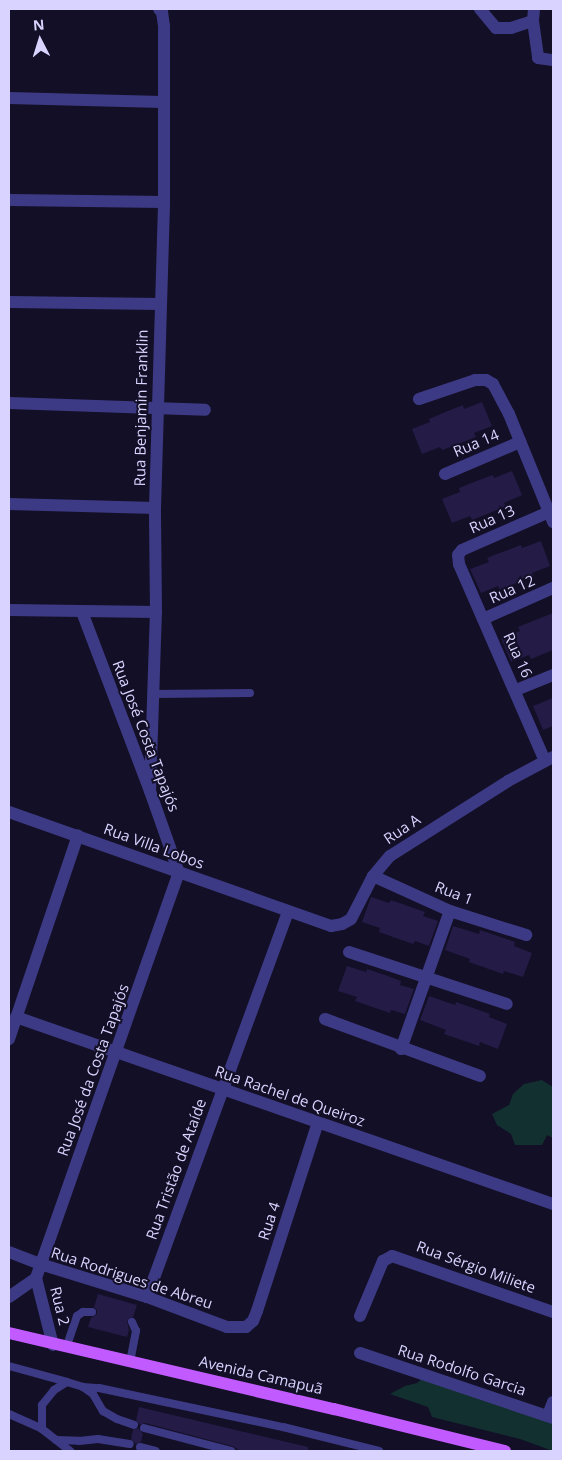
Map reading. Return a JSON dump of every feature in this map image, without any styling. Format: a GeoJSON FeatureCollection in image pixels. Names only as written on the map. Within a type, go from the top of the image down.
{"type":"FeatureCollection","features":[{"type":"Feature","properties":{"kind":"main road","name":"Avenida Camapuã"},"geometry":{"type":"LineString","coordinates":[[9,1333],[334,1408],[505,1451]]}},
{"type":"Feature","properties":{"kind":"street","name":"Rua Benjamin Franklin"},"geometry":{"type":"LineString","coordinates":[[150,791],[156,612],[155,508],[159,304],[164,202],[162,102],[164,26],[159,9]]}},
{"type":"Feature","properties":{"kind":"street"},"geometry":{"type":"LineString","coordinates":[[480,9],[496,28],[511,28],[534,15],[538,58],[553,60]]}},
{"type":"Feature","properties":{"kind":"street"},"geometry":{"type":"LineString","coordinates":[[9,98],[162,102]]}},
{"type":"Feature","properties":{"kind":"street"},"geometry":{"type":"LineString","coordinates":[[9,200],[164,202]]}},
{"type":"Feature","properties":{"kind":"street"},"geometry":{"type":"LineString","coordinates":[[9,302],[159,304]]}},
{"type":"Feature","properties":{"kind":"street"},"geometry":{"type":"LineString","coordinates":[[419,398],[470,382],[481,380],[493,384],[520,442],[551,517]]}},
{"type":"Feature","properties":{"kind":"street"},"geometry":{"type":"LineString","coordinates":[[9,403],[205,410]]}},
{"type":"Feature","properties":{"kind":"street","name":"Rua 14"},"geometry":{"type":"LineString","coordinates":[[445,474],[520,442]]}},
{"type":"Feature","properties":{"kind":"street"},"geometry":{"type":"LineString","coordinates":[[9,504],[155,508]]}},
{"type":"Feature","properties":{"kind":"street","name":"Rua 13"},"geometry":{"type":"LineString","coordinates":[[459,564],[458,555],[462,550],[551,517]]}},
{"type":"Feature","properties":{"kind":"street","name":"Rua 16"},"geometry":{"type":"LineString","coordinates":[[459,564],[483,620],[549,759]]}},
{"type":"Feature","properties":{"kind":"street","name":"Rua 12"},"geometry":{"type":"LineString","coordinates":[[483,620],[553,588]]}},
{"type":"Feature","properties":{"kind":"street"},"geometry":{"type":"LineString","coordinates":[[9,610],[156,612]]}},
{"type":"Feature","properties":{"kind":"street","name":"Rua José Costa Tapajós"},"geometry":{"type":"LineString","coordinates":[[82,612],[179,873]]}},
{"type":"Feature","properties":{"kind":"street"},"geometry":{"type":"LineString","coordinates":[[516,690],[553,675]]}},
{"type":"Feature","properties":{"kind":"street","name":"Rua A"},"geometry":{"type":"LineString","coordinates":[[288,912],[331,926],[342,924],[351,918],[373,876],[390,856],[549,759]]}},
{"type":"Feature","properties":{"kind":"street","name":"Rua Villa Lobos"},"geometry":{"type":"LineString","coordinates":[[9,812],[78,835],[288,912]]}},
{"type":"Feature","properties":{"kind":"street"},"geometry":{"type":"LineString","coordinates":[[9,1039],[78,835]]}},
{"type":"Feature","properties":{"kind":"street","name":"Rua José da Costa Tapajós"},"geometry":{"type":"LineString","coordinates":[[36,1278],[117,1054],[179,873]]}},
{"type":"Feature","properties":{"kind":"street","name":"Rua 1"},"geometry":{"type":"LineString","coordinates":[[373,876],[450,911],[526,935]]}},
{"type":"Feature","properties":{"kind":"street"},"geometry":{"type":"LineString","coordinates":[[401,1049],[450,911]]}},
{"type":"Feature","properties":{"kind":"street","name":"Rua Tristão de Ataíde"},"geometry":{"type":"LineString","coordinates":[[147,1297],[288,912]]}},
{"type":"Feature","properties":{"kind":"street"},"geometry":{"type":"LineString","coordinates":[[349,952],[507,1004]]}},
{"type":"Feature","properties":{"kind":"street","name":"Rua Rachel de Queiroz"},"geometry":{"type":"LineString","coordinates":[[16,1017],[117,1054],[553,1204]]}},
{"type":"Feature","properties":{"kind":"street"},"geometry":{"type":"LineString","coordinates":[[325,1019],[401,1049],[480,1076]]}},
{"type":"Feature","properties":{"kind":"street","name":"Rua 4"},"geometry":{"type":"LineString","coordinates":[[246,1327],[252,1323],[255,1316],[318,1122]]}},
{"type":"Feature","properties":{"kind":"street","name":"Rua Rodrigues de Abreu"},"geometry":{"type":"LineString","coordinates":[[9,1252],[40,1264],[147,1297],[227,1327],[246,1327]]}},
{"type":"Feature","properties":{"kind":"street","name":"Rua Sérgio Miliete"},"geometry":{"type":"LineString","coordinates":[[360,1316],[387,1257],[396,1256],[553,1312]]}},
{"type":"Feature","properties":{"kind":"street","name":"Rua 2"},"geometry":{"type":"LineString","coordinates":[[9,1297],[36,1278],[60,1346]]}},
{"type":"Feature","properties":{"kind":"street","name":"Rua Rodolfo Garcia"},"geometry":{"type":"LineString","coordinates":[[360,1353],[551,1416]]}},
{"type":"Feature","properties":{"kind":"street"},"geometry":{"type":"LineString","coordinates":[[551,1416],[553,1402]]}},
{"type":"Feature","properties":{"kind":"lane"},"geometry":{"type":"LineString","coordinates":[[154,694],[250,692]]}},
{"type":"Feature","properties":{"kind":"lane"},"geometry":{"type":"LineString","coordinates":[[60,1346],[77,1316],[83,1312],[92,1312]]}},
{"type":"Feature","properties":{"kind":"lane"},"geometry":{"type":"LineString","coordinates":[[130,1362],[136,1332],[132,1322]]}},
{"type":"Feature","properties":{"kind":"lane"},"geometry":{"type":"LineString","coordinates":[[9,1366],[83,1387],[99,1388],[283,1427],[379,1451]]}},
{"type":"Feature","properties":{"kind":"lane"},"geometry":{"type":"LineString","coordinates":[[42,1429],[42,1404],[54,1390],[67,1382]]}},
{"type":"Feature","properties":{"kind":"lane"},"geometry":{"type":"LineString","coordinates":[[83,1387],[93,1394],[103,1411],[117,1420],[134,1425]]}},
{"type":"Feature","properties":{"kind":"lane"},"geometry":{"type":"LineString","coordinates":[[9,1414],[42,1429],[70,1451]]}},
{"type":"Feature","properties":{"kind":"lane"},"geometry":{"type":"LineString","coordinates":[[144,1428],[232,1451]]}},
{"type":"Feature","properties":{"kind":"lane"},"geometry":{"type":"LineString","coordinates":[[56,1440],[79,1441],[98,1439],[130,1444]]}},
{"type":"Feature","properties":{"kind":"lane"},"geometry":{"type":"LineString","coordinates":[[140,1447],[156,1451]]}},
{"type":"Feature","properties":{"kind":"green space"},"geometry":{"type":"Polygon","coordinates":[[[542,1080],[553,1087],[553,1138],[547,1135],[542,1145],[515,1145],[511,1134],[497,1125],[492,1114],[509,1105],[513,1094],[524,1084],[542,1080]]]}},
{"type":"Feature","properties":{"kind":"green space"},"geometry":{"type":"Polygon","coordinates":[[[424,1377],[553,1422],[553,1451],[520,1439],[432,1417],[428,1407],[390,1394],[405,1386],[417,1383],[424,1377]]]}},
{"type":"Feature","properties":{"kind":"building"},"geometry":{"type":"Polygon","coordinates":[[[482,402],[492,426],[474,433],[476,437],[442,450],[440,447],[422,454],[412,429],[430,422],[429,419],[463,405],[464,409],[482,402]]]}},
{"type":"Feature","properties":{"kind":"building"},"geometry":{"type":"Polygon","coordinates":[[[512,471],[522,495],[504,503],[506,506],[472,520],[470,516],[452,523],[442,499],[460,492],[459,488],[493,475],[494,478],[512,471]]]}},
{"type":"Feature","properties":{"kind":"building"},"geometry":{"type":"Polygon","coordinates":[[[541,541],[550,566],[532,573],[534,576],[500,590],[498,586],[481,593],[470,569],[489,562],[487,558],[497,554],[521,545],[522,548],[541,541]]]}},
{"type":"Feature","properties":{"kind":"building"},"geometry":{"type":"Polygon","coordinates":[[[553,613],[553,650],[531,659],[529,655],[511,662],[501,638],[520,631],[518,627],[553,613]]]}},
{"type":"Feature","properties":{"kind":"building"},"geometry":{"type":"Polygon","coordinates":[[[553,698],[553,726],[543,730],[533,706],[553,698]]]}},
{"type":"Feature","properties":{"kind":"building"},"geometry":{"type":"Polygon","coordinates":[[[371,897],[389,903],[391,900],[425,912],[423,916],[438,921],[429,946],[415,941],[413,944],[379,932],[380,928],[362,922],[371,897]]]}},
{"type":"Feature","properties":{"kind":"building"},"geometry":{"type":"Polygon","coordinates":[[[453,926],[479,934],[480,930],[515,942],[514,946],[532,953],[523,977],[504,971],[503,974],[469,962],[470,959],[445,950],[453,926]]]}},
{"type":"Feature","properties":{"kind":"building"},"geometry":{"type":"Polygon","coordinates":[[[347,966],[366,972],[367,969],[385,975],[401,981],[400,985],[414,989],[405,1014],[391,1010],[390,1013],[355,1001],[357,997],[338,991],[347,966]]]}},
{"type":"Feature","properties":{"kind":"building"},"geometry":{"type":"Polygon","coordinates":[[[429,996],[455,1005],[456,1002],[490,1014],[489,1017],[507,1024],[498,1049],[480,1042],[479,1046],[444,1034],[446,1030],[420,1020],[429,996]]]}},
{"type":"Feature","properties":{"kind":"building"},"geometry":{"type":"Polygon","coordinates":[[[98,1294],[137,1305],[133,1317],[127,1321],[129,1330],[127,1337],[88,1327],[91,1318],[97,1314],[97,1310],[94,1307],[98,1294]]]}},
{"type":"Feature","properties":{"kind":"building"},"geometry":{"type":"Polygon","coordinates":[[[139,1407],[308,1447],[308,1451],[241,1451],[232,1446],[145,1423],[140,1425],[136,1420],[139,1407]]]}},
{"type":"Feature","properties":{"kind":"building"},"geometry":{"type":"Polygon","coordinates":[[[138,1428],[143,1434],[141,1442],[136,1444],[131,1439],[133,1430],[138,1428]]]}}]}
